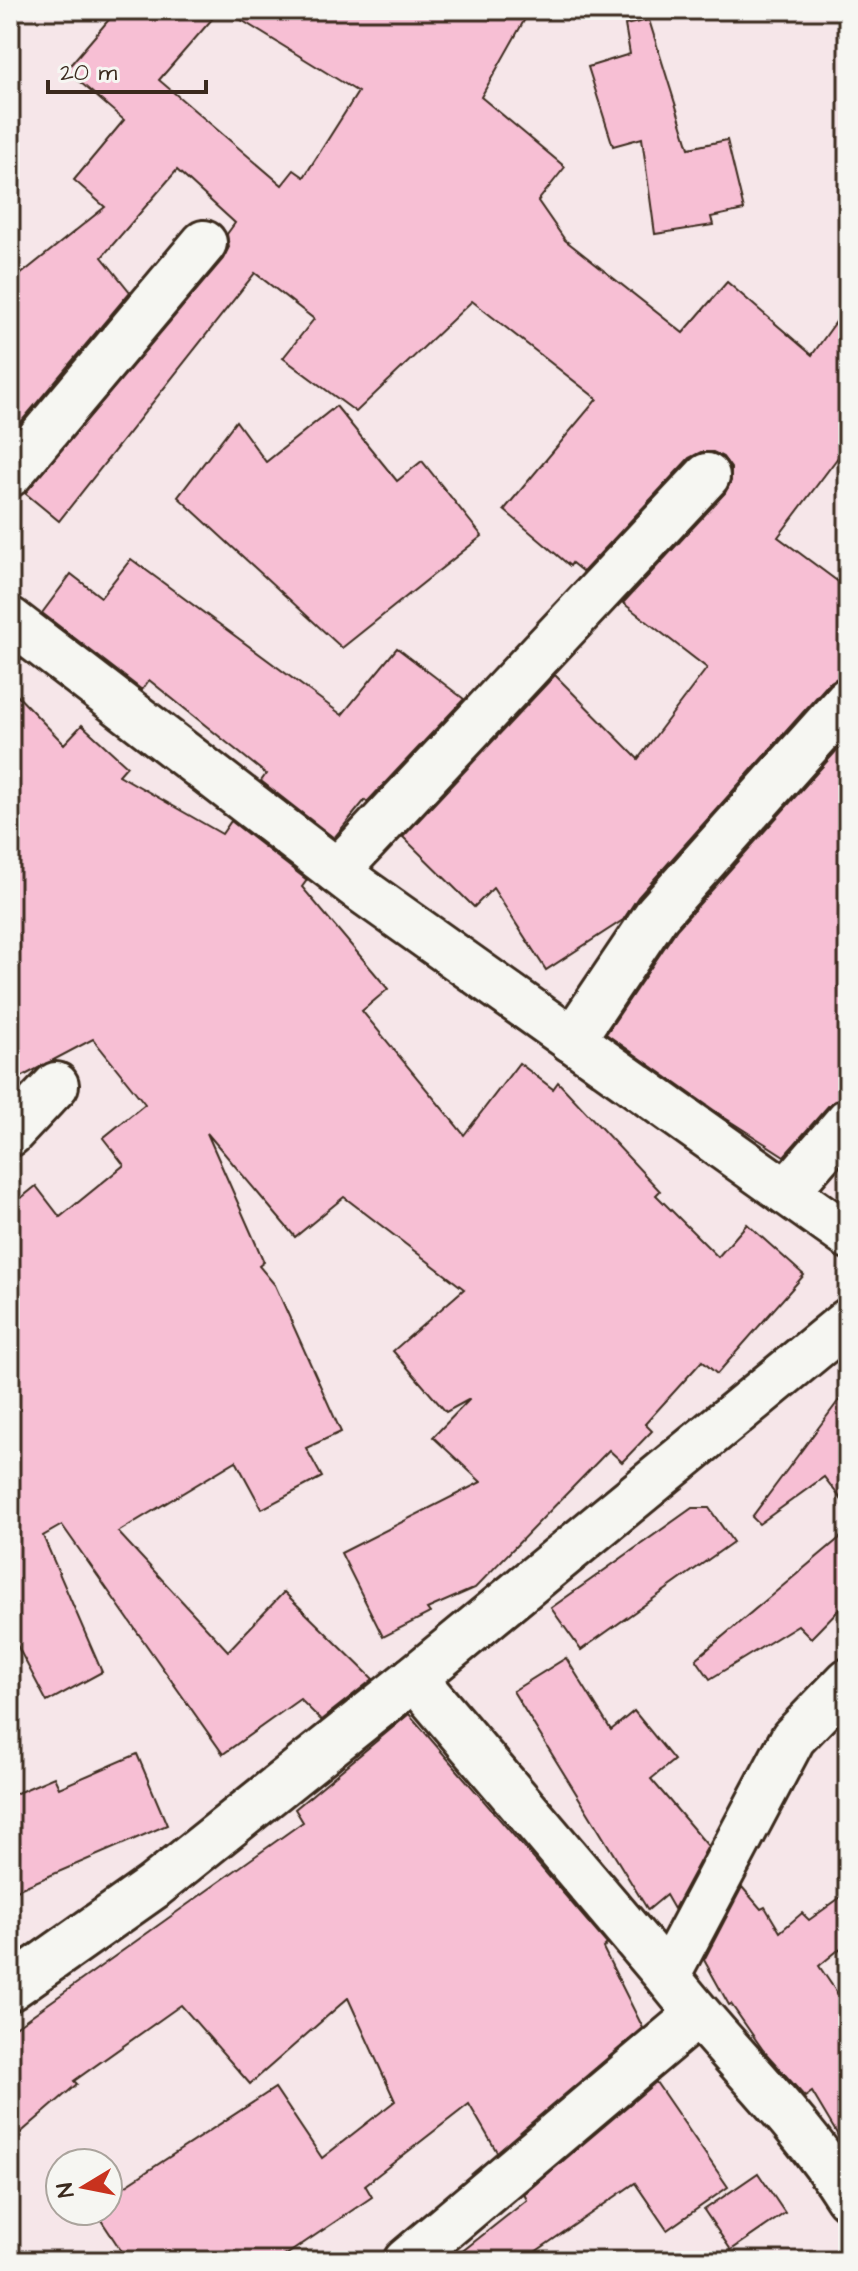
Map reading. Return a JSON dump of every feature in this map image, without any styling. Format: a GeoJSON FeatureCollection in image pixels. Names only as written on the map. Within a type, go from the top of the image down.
{"type":"FeatureCollection","features":[{"type":"Feature","properties":{"kind":"street"},"geometry":{"type":"LineString","coordinates":[[10,474],[204,243]]}},
{"type":"Feature","properties":{"kind":"street"},"geometry":{"type":"LineString","coordinates":[[337,871],[707,476]]}},
{"type":"Feature","properties":{"kind":"street"},"geometry":{"type":"LineString","coordinates":[[10,620],[337,871],[848,1236]]}},
{"type":"Feature","properties":{"kind":"street"},"geometry":{"type":"LineString","coordinates":[[572,1040],[657,914],[848,700]]}},
{"type":"Feature","properties":{"kind":"street"},"geometry":{"type":"LineString","coordinates":[[10,1134],[56,1085]]}},
{"type":"Feature","properties":{"kind":"street"},"geometry":{"type":"LineString","coordinates":[[786,1192],[848,1121]]}},
{"type":"Feature","properties":{"kind":"street"},"geometry":{"type":"LineString","coordinates":[[10,1988],[153,1887],[414,1678],[848,1321]]}},
{"type":"Feature","properties":{"kind":"street"},"geometry":{"type":"LineString","coordinates":[[414,1678],[697,2015],[823,2158],[848,2197]]}},
{"type":"Feature","properties":{"kind":"street"},"geometry":{"type":"LineString","coordinates":[[667,1976],[793,1738],[848,1681]]}},
{"type":"Feature","properties":{"kind":"street"},"geometry":{"type":"LineString","coordinates":[[406,2261],[697,2015]]}},
{"type":"Feature","properties":{"kind":"building"},"geometry":{"type":"Polygon","coordinates":[[[117,10],[220,10],[159,80],[282,185],[294,170],[304,177],[358,92],[225,10],[530,10],[481,97],[565,167],[538,201],[565,240],[683,333],[727,282],[812,355],[848,305],[848,444],[778,537],[848,589],[848,676],[829,683],[638,897],[623,920],[546,970],[493,888],[474,907],[403,837],[555,675],[638,759],[707,668],[623,603],[725,493],[731,481],[731,468],[723,457],[713,452],[701,452],[689,458],[583,572],[572,563],[570,566],[504,510],[597,399],[472,301],[356,412],[283,358],[314,319],[255,273],[59,521],[25,493],[223,259],[229,247],[227,234],[235,223],[177,170],[102,257],[130,292],[10,435],[10,283],[105,207],[74,180],[124,120],[66,70],[117,10]]]}},
{"type":"Feature","properties":{"kind":"building"},"geometry":{"type":"Polygon","coordinates":[[[649,20],[689,148],[727,140],[744,210],[711,217],[713,225],[655,234],[642,138],[613,146],[588,67],[630,54],[625,25],[649,20]]]}},
{"type":"Feature","properties":{"kind":"building"},"geometry":{"type":"Polygon","coordinates":[[[336,406],[397,481],[422,461],[482,536],[342,648],[178,497],[236,421],[266,462],[336,406]]]}},
{"type":"Feature","properties":{"kind":"building"},"geometry":{"type":"Polygon","coordinates":[[[131,559],[342,715],[397,648],[464,699],[367,802],[365,800],[334,838],[261,781],[266,774],[149,680],[142,690],[42,613],[71,574],[101,597],[131,559]]]}},
{"type":"Feature","properties":{"kind":"building"},"geometry":{"type":"Polygon","coordinates":[[[10,688],[64,744],[82,725],[127,766],[119,775],[222,834],[231,821],[307,880],[302,887],[388,989],[362,1011],[464,1135],[519,1063],[553,1089],[558,1082],[660,1191],[656,1195],[718,1257],[747,1224],[804,1275],[717,1374],[702,1361],[645,1424],[652,1431],[622,1462],[609,1450],[475,1588],[427,1609],[430,1613],[383,1637],[341,1553],[481,1482],[433,1437],[470,1399],[446,1412],[393,1351],[464,1289],[344,1197],[295,1237],[207,1133],[264,1262],[259,1266],[275,1285],[341,1432],[306,1448],[322,1477],[262,1509],[236,1461],[118,1532],[228,1651],[284,1592],[373,1679],[321,1720],[300,1699],[223,1754],[62,1525],[43,1536],[102,1672],[47,1702],[10,1632],[10,1207],[36,1186],[60,1217],[124,1165],[103,1138],[145,1104],[93,1039],[10,1083],[10,688]]]}},
{"type":"Feature","properties":{"kind":"building"},"geometry":{"type":"Polygon","coordinates":[[[848,738],[848,1097],[839,1098],[829,1105],[784,1156],[606,1034],[677,929],[848,738]]]}},
{"type":"Feature","properties":{"kind":"building"},"geometry":{"type":"Polygon","coordinates":[[[848,1388],[848,1508],[824,1477],[759,1524],[752,1517],[848,1388]]]}},
{"type":"Feature","properties":{"kind":"building"},"geometry":{"type":"Polygon","coordinates":[[[692,1508],[709,1508],[733,1542],[581,1650],[551,1608],[692,1508]]]}},
{"type":"Feature","properties":{"kind":"building"},"geometry":{"type":"Polygon","coordinates":[[[848,1531],[848,1600],[811,1638],[798,1625],[710,1679],[696,1659],[848,1531]]]}},
{"type":"Feature","properties":{"kind":"building"},"geometry":{"type":"Polygon","coordinates":[[[566,1658],[611,1730],[634,1711],[674,1760],[651,1779],[708,1846],[674,1909],[666,1895],[648,1910],[513,1691],[566,1658]]]}},
{"type":"Feature","properties":{"kind":"building"},"geometry":{"type":"Polygon","coordinates":[[[409,1714],[607,1944],[603,1948],[643,2028],[497,2152],[469,2104],[365,2185],[372,2197],[277,2261],[128,2261],[106,2227],[124,2227],[124,2187],[275,2088],[322,2158],[395,2101],[348,1998],[250,2084],[181,2005],[74,2081],[77,2084],[10,2142],[10,2031],[303,1822],[295,1809],[409,1714]]]}},
{"type":"Feature","properties":{"kind":"building"},"geometry":{"type":"Polygon","coordinates":[[[137,1754],[167,1825],[10,1893],[10,1796],[54,1777],[59,1788],[137,1754]]]}},
{"type":"Feature","properties":{"kind":"building"},"geometry":{"type":"Polygon","coordinates":[[[742,1887],[761,1909],[765,1907],[780,1932],[802,1913],[809,1920],[848,1892],[848,1942],[819,1966],[848,2009],[848,2152],[812,2092],[805,2097],[763,2050],[729,2005],[704,1960],[742,1887]]]}},
{"type":"Feature","properties":{"kind":"building"},"geometry":{"type":"Polygon","coordinates":[[[656,2082],[728,2187],[667,2230],[635,2183],[522,2261],[450,2261],[527,2200],[524,2194],[656,2082]]]}},
{"type":"Feature","properties":{"kind":"building"},"geometry":{"type":"Polygon","coordinates":[[[758,2173],[785,2213],[731,2250],[704,2210],[758,2173]]]}}]}
